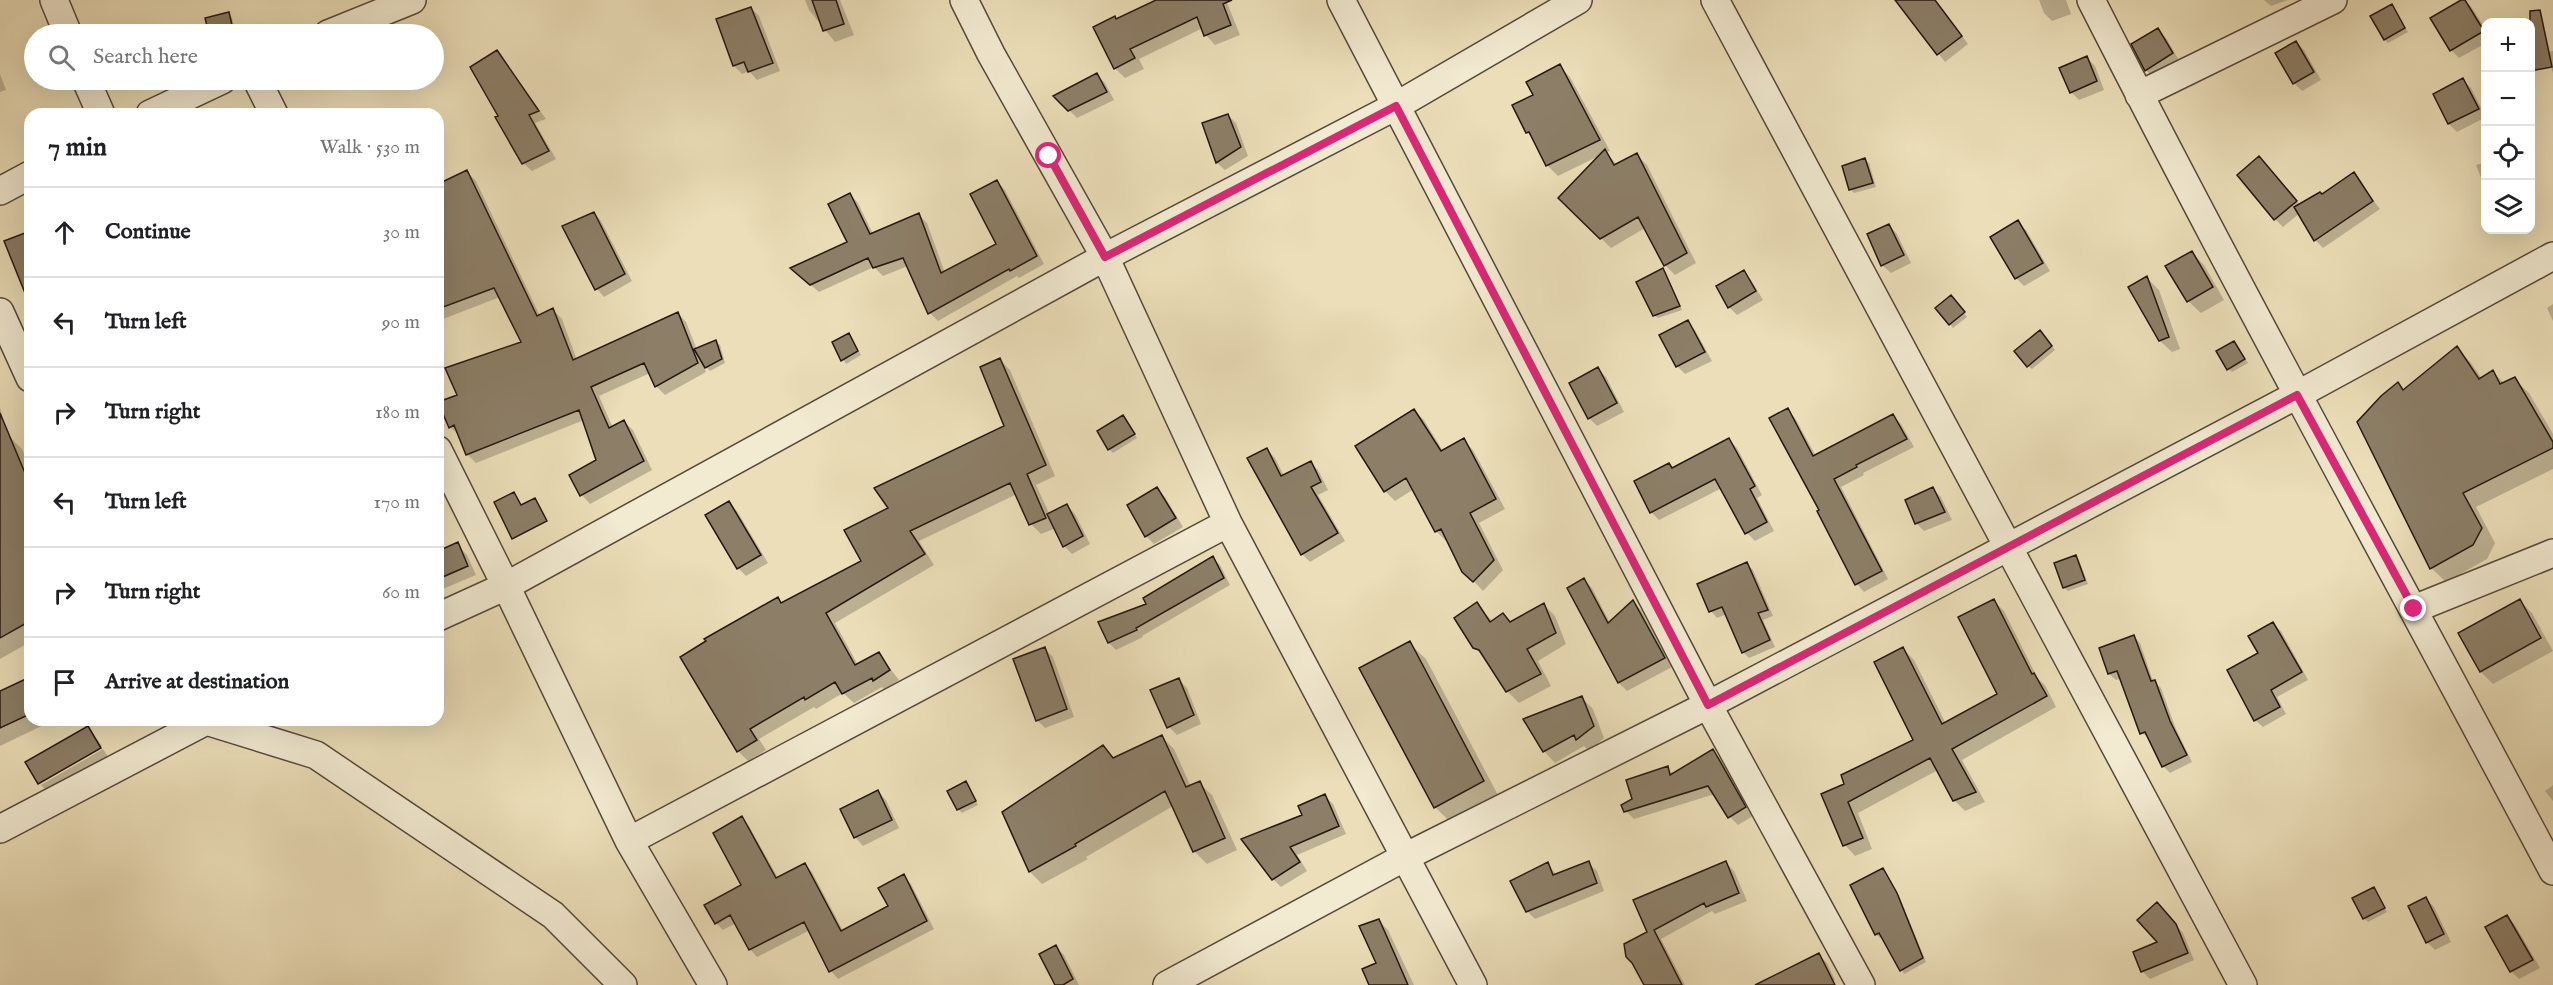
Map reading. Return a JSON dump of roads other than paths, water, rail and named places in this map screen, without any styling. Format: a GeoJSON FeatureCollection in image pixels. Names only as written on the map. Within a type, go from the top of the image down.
{"type":"FeatureCollection","features":[{"type":"Feature","properties":{"kind":"street"},"geometry":{"type":"LineString","coordinates":[[54,0],[64,24]]}},
{"type":"Feature","properties":{"kind":"street"},"geometry":{"type":"LineString","coordinates":[[345,24],[371,8],[412,0]]}},
{"type":"Feature","properties":{"kind":"street"},"geometry":{"type":"LineString","coordinates":[[964,0],[991,54],[1105,257],[1228,523],[1473,985]]}},
{"type":"Feature","properties":{"kind":"street"},"geometry":{"type":"LineString","coordinates":[[1341,0],[1708,705],[1861,985]]}},
{"type":"Feature","properties":{"kind":"street"},"geometry":{"type":"LineString","coordinates":[[444,614],[506,586],[1105,257],[1396,106],[1578,0]]}},
{"type":"Feature","properties":{"kind":"street"},"geometry":{"type":"LineString","coordinates":[[1715,0],[2243,985]]}},
{"type":"Feature","properties":{"kind":"street"},"geometry":{"type":"LineString","coordinates":[[2091,0],[2297,395],[2553,871]]}},
{"type":"Feature","properties":{"kind":"street"},"geometry":{"type":"LineString","coordinates":[[2139,95],[2333,0]]}},
{"type":"Feature","properties":{"kind":"street"},"geometry":{"type":"LineString","coordinates":[[90,90],[98,108]]}},
{"type":"Feature","properties":{"kind":"street"},"geometry":{"type":"LineString","coordinates":[[163,108],[201,90]]}},
{"type":"Feature","properties":{"kind":"street"},"geometry":{"type":"LineString","coordinates":[[262,90],[271,108]]}},
{"type":"Feature","properties":{"kind":"street"},"geometry":{"type":"LineString","coordinates":[[0,191],[24,179]]}},
{"type":"Feature","properties":{"kind":"street"},"geometry":{"type":"LineString","coordinates":[[1167,985],[1405,857],[1708,705],[2297,395],[2553,256]]}},
{"type":"Feature","properties":{"kind":"street"},"geometry":{"type":"LineString","coordinates":[[0,312],[24,365]]}},
{"type":"Feature","properties":{"kind":"street"},"geometry":{"type":"LineString","coordinates":[[444,462],[629,842],[713,985]]}},
{"type":"Feature","properties":{"kind":"street"},"geometry":{"type":"LineString","coordinates":[[629,842],[1228,523]]}},
{"type":"Feature","properties":{"kind":"street"},"geometry":{"type":"LineString","coordinates":[[2414,609],[2553,553]]}},
{"type":"Feature","properties":{"kind":"street"},"geometry":{"type":"LineString","coordinates":[[0,829],[196,726]]}},
{"type":"Feature","properties":{"kind":"street"},"geometry":{"type":"LineString","coordinates":[[222,726],[316,754],[553,915],[623,985]]}}]}
